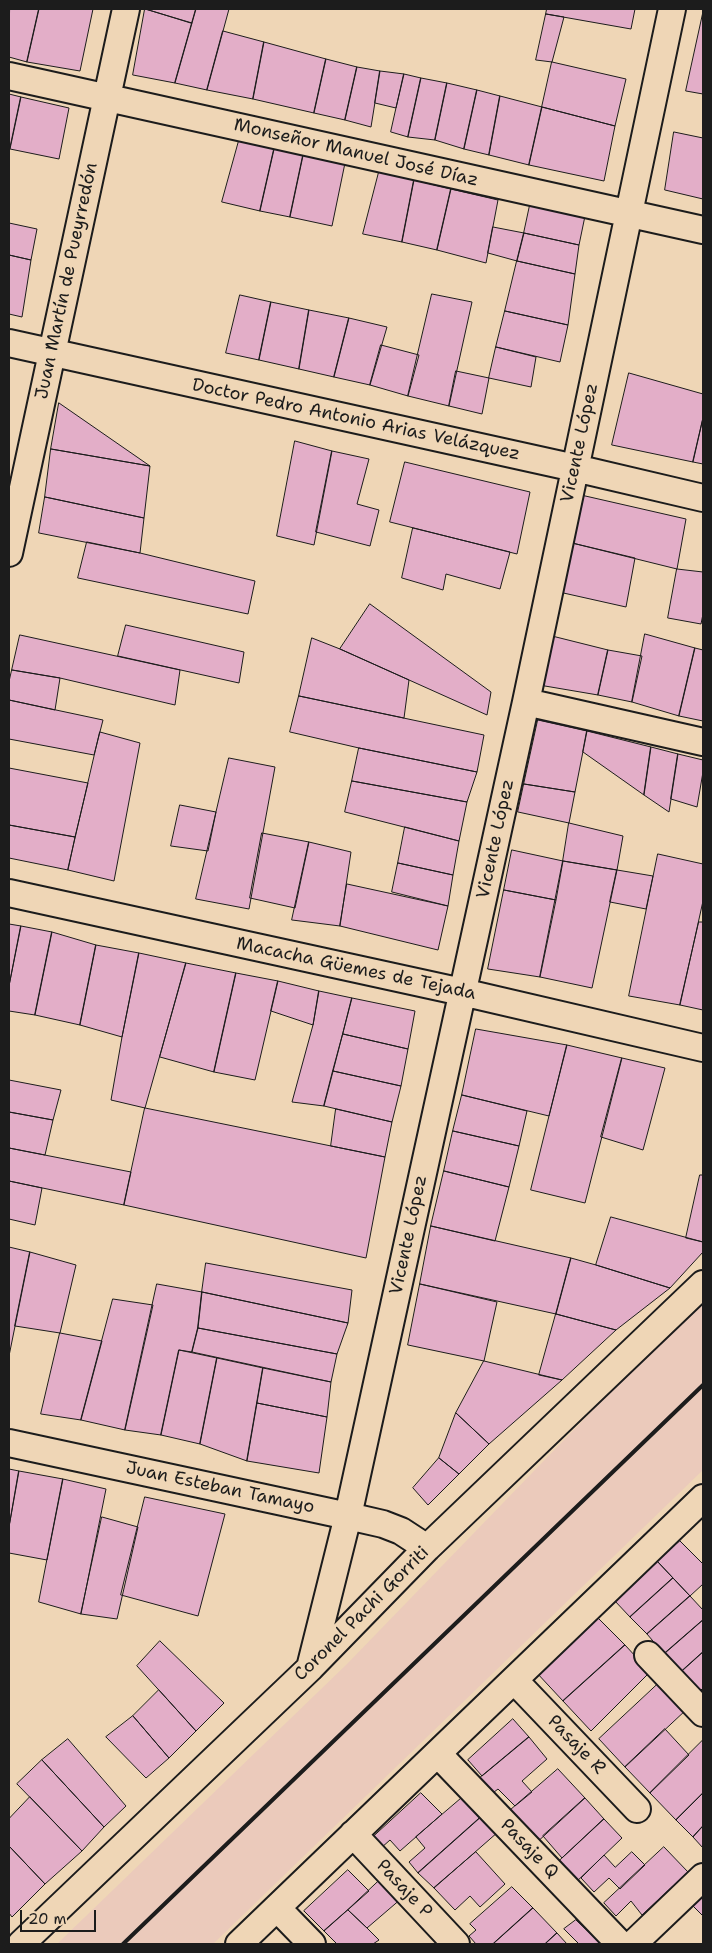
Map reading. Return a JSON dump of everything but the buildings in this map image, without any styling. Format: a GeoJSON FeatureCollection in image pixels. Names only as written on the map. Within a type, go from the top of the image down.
{"type":"FeatureCollection","features":[{"type":"Feature","properties":{"kind":"street","name":"Juan Martín de Pueyrredón"},"geometry":{"type":"LineString","coordinates":[[9,553],[126,9]]}},
{"type":"Feature","properties":{"kind":"street","name":"Vicente López"},"geometry":{"type":"LineString","coordinates":[[310,1668],[348,1516],[526,702],[672,9]]}},
{"type":"Feature","properties":{"kind":"street","name":"Monseñor Manuel José Díaz"},"geometry":{"type":"LineString","coordinates":[[9,76],[703,230]]}},
{"type":"Feature","properties":{"kind":"street","name":"Doctor Pedro Antonio Arias Velázquez"},"geometry":{"type":"LineString","coordinates":[[9,343],[703,498]]}},
{"type":"Feature","properties":{"kind":"street"},"geometry":{"type":"LineString","coordinates":[[526,702],[703,742]]}},
{"type":"Feature","properties":{"kind":"street","name":"Macacha Güemes de Tejada"},"geometry":{"type":"LineString","coordinates":[[9,893],[462,992],[703,1048]]}},
{"type":"Feature","properties":{"kind":"street","name":"Coronel Pachi Gorriti"},"geometry":{"type":"LineString","coordinates":[[21,1944],[310,1668],[427,1548],[703,1284]]}},
{"type":"Feature","properties":{"kind":"street","name":"Juan Esteban Tamayo"},"geometry":{"type":"LineString","coordinates":[[9,1443],[383,1524],[400,1531],[427,1548]]}},
{"type":"Feature","properties":{"kind":"street"},"geometry":{"type":"LineString","coordinates":[[239,1944],[703,1498]]}},
{"type":"Feature","properties":{"kind":"street"},"geometry":{"type":"LineString","coordinates":[[648,1655],[703,1713]]}},
{"type":"Feature","properties":{"kind":"street","name":"Pasaje R"},"geometry":{"type":"LineString","coordinates":[[514,1680],[637,1809]]}},
{"type":"Feature","properties":{"kind":"street","name":"Pasaje Q"},"geometry":{"type":"LineString","coordinates":[[438,1754],[620,1944]]}},
{"type":"Feature","properties":{"kind":"street","name":"Pasaje P"},"geometry":{"type":"LineString","coordinates":[[353,1834],[456,1944]]}},
{"type":"Feature","properties":{"kind":"street"},"geometry":{"type":"LineString","coordinates":[[633,1944],[703,1877]]}},
{"type":"Feature","properties":{"kind":"street"},"geometry":{"type":"LineString","coordinates":[[277,1908],[312,1944]]}},
{"type":"Feature","properties":{"kind":"shaded area"},"geometry":{"type":"Polygon","coordinates":[[[703,1301],[703,1470],[213,1944],[57,1944],[346,1665],[657,1344],[703,1301]]]}},
{"type":"Feature","properties":{"kind":"railway"},"geometry":{"type":"LineString","coordinates":[[123,1944],[703,1385]]}}]}
